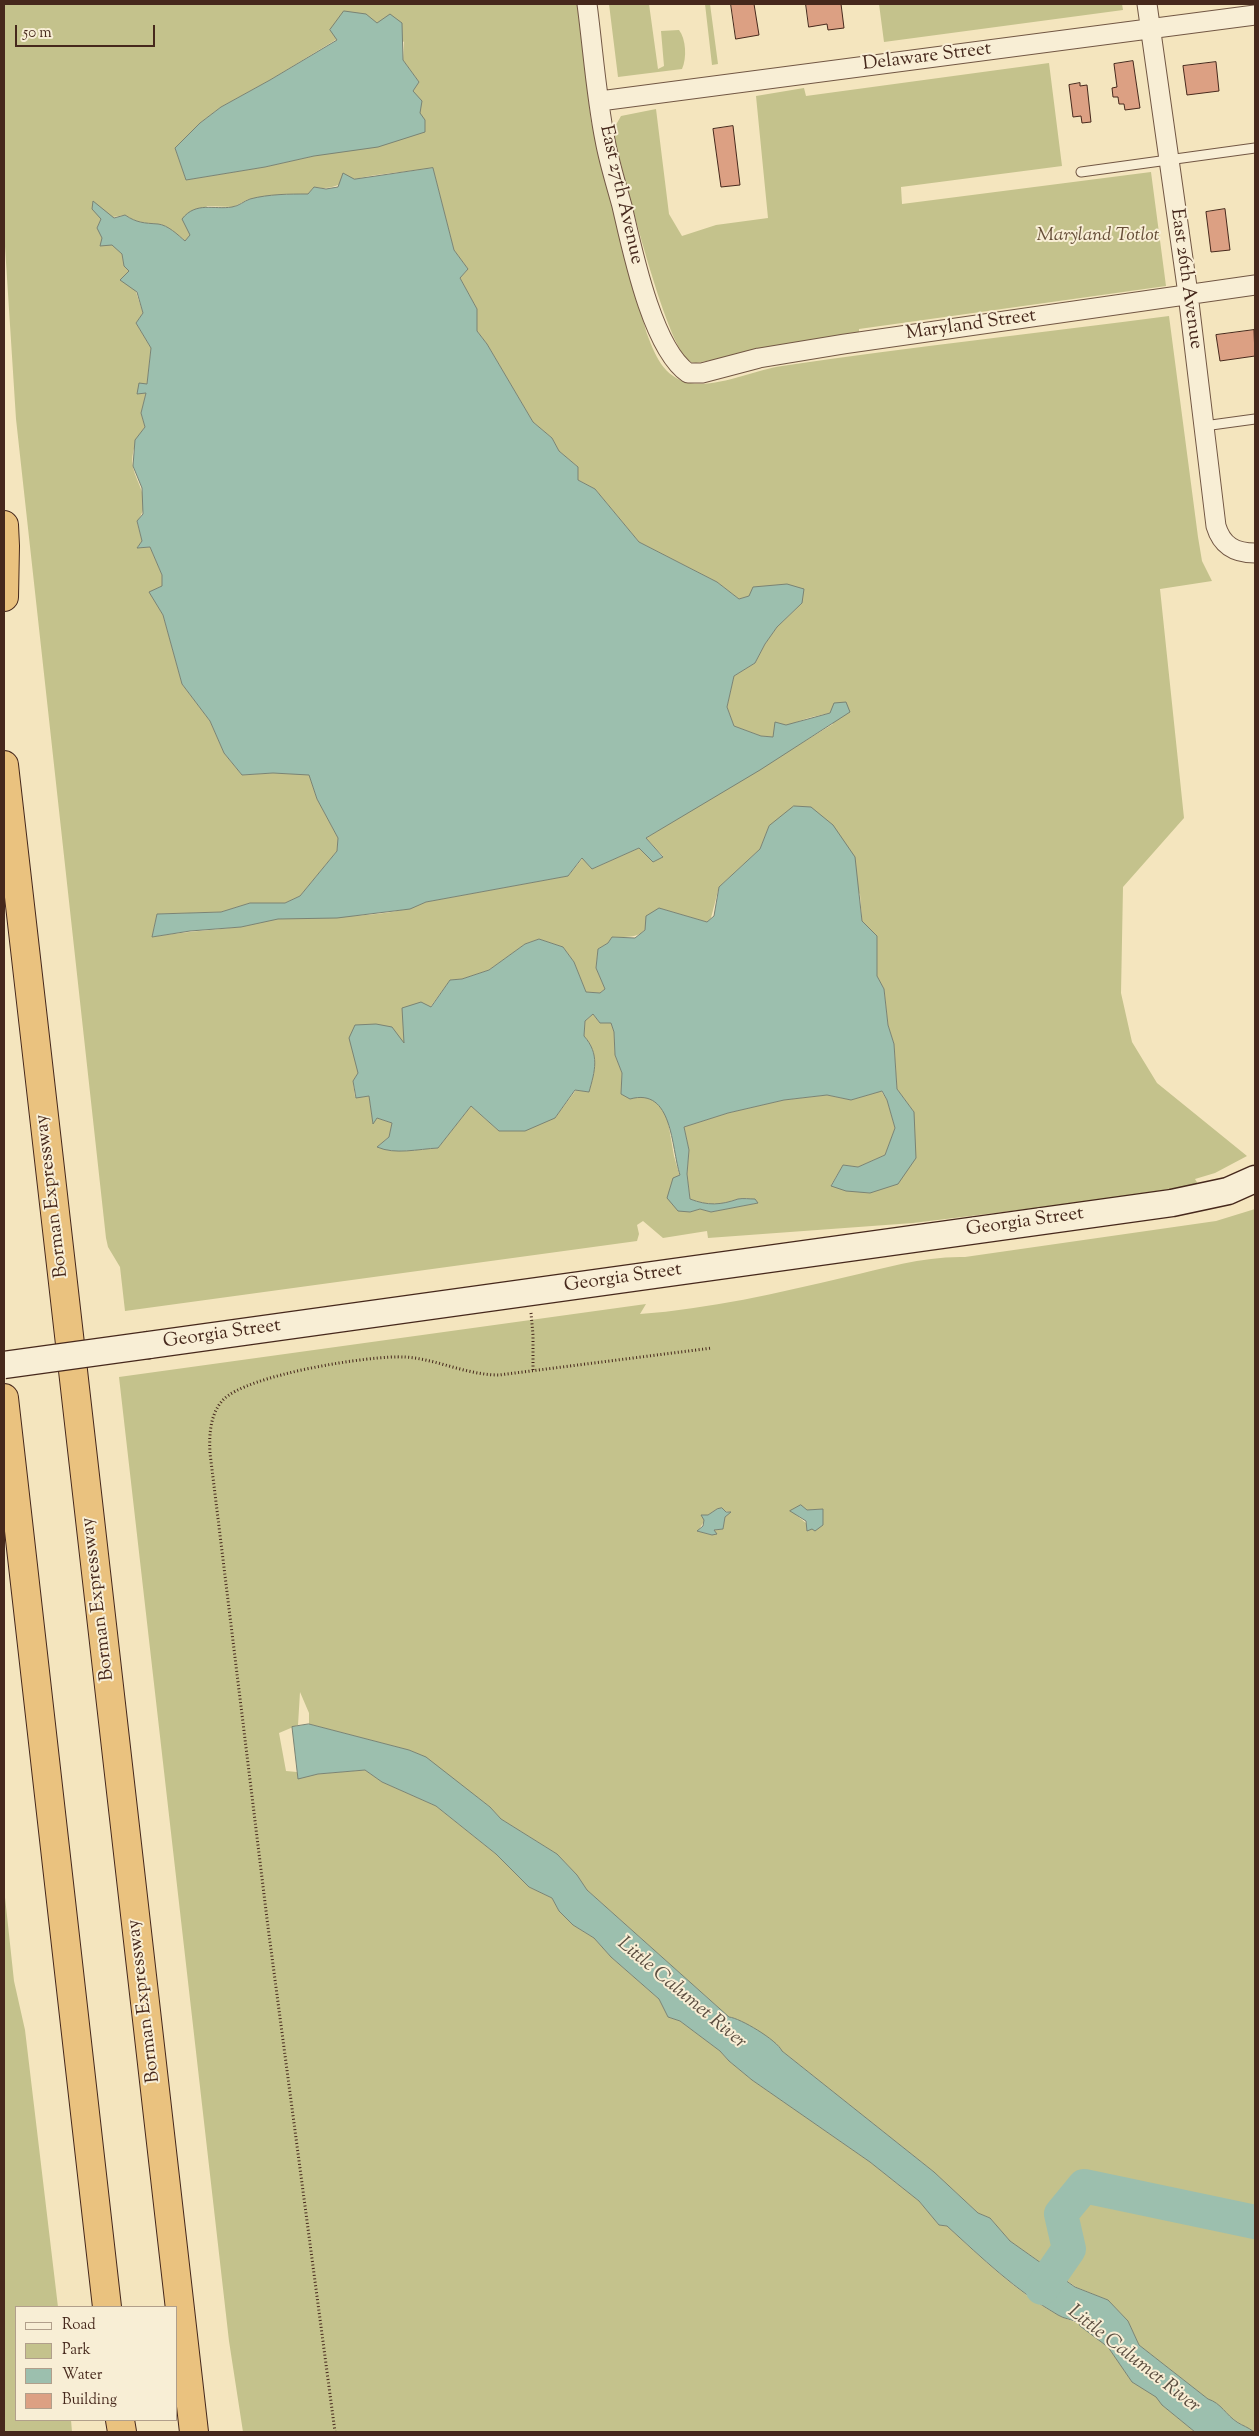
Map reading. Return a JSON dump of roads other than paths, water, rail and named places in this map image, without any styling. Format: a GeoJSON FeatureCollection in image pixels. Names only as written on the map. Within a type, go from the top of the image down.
{"type":"FeatureCollection","features":[{"type":"Feature","properties":{"kind":"highway"},"geometry":{"type":"LineString","coordinates":[[4,525],[6,546],[4,597]]}},
{"type":"Feature","properties":{"kind":"highway","name":"Borman Expressway"},"geometry":{"type":"LineString","coordinates":[[4,765],[194,2432]]}},
{"type":"Feature","properties":{"kind":"highway"},"geometry":{"type":"LineString","coordinates":[[4,1398],[107,2306]]}},
{"type":"Feature","properties":{"kind":"street","name":"East 27th Avenue"},"geometry":{"type":"LineString","coordinates":[[587,4],[605,140],[641,282],[669,352],[676,362],[688,373]]}},
{"type":"Feature","properties":{"kind":"street","name":"East 26th Avenue"},"geometry":{"type":"LineString","coordinates":[[1147,4],[1188,294],[1216,526],[1220,536],[1232,549],[1255,553]]}},
{"type":"Feature","properties":{"kind":"street","name":"Delaware Street"},"geometry":{"type":"LineString","coordinates":[[600,101],[1255,15]]}},
{"type":"Feature","properties":{"kind":"street","name":"Maryland Street"},"geometry":{"type":"LineString","coordinates":[[688,373],[702,373],[760,358],[844,344],[1255,285]]}},
{"type":"Feature","properties":{"kind":"street","name":"Georgia Street"},"geometry":{"type":"LineString","coordinates":[[4,1365],[1172,1203],[1248,1183]]}},
{"type":"Feature","properties":{"kind":"lane"},"geometry":{"type":"LineString","coordinates":[[1081,172],[1255,148]]}},
{"type":"Feature","properties":{"kind":"lane"},"geometry":{"type":"LineString","coordinates":[[1204,426],[1255,419]]}},
{"type":"Feature","properties":{"kind":"water"},"geometry":{"type":"Polygon","coordinates":[[[344,11],[366,14],[377,23],[390,14],[402,23],[403,60],[419,82],[413,91],[422,101],[420,113],[425,120],[425,132],[378,147],[314,156],[265,167],[186,180],[175,148],[200,123],[221,107],[337,40],[330,30],[344,11]]]}},
{"type":"Feature","properties":{"kind":"water"},"geometry":{"type":"Polygon","coordinates":[[[433,168],[454,250],[468,269],[460,278],[477,309],[477,331],[487,344],[533,422],[552,438],[559,451],[578,467],[578,480],[595,489],[639,542],[717,582],[739,599],[749,596],[753,587],[787,584],[804,589],[802,603],[777,627],[755,663],[734,676],[727,707],[734,726],[761,736],[773,737],[775,722],[786,725],[830,713],[834,703],[846,702],[850,712],[760,770],[646,838],[663,857],[653,862],[639,848],[592,869],[582,858],[568,876],[426,902],[410,909],[337,918],[278,919],[241,927],[190,931],[152,937],[157,914],[221,912],[250,903],[285,903],[300,896],[337,851],[338,838],[317,799],[309,775],[273,773],[242,775],[224,753],[210,721],[182,684],[163,615],[149,592],[162,586],[162,575],[150,547],[137,548],[142,541],[137,521],[143,514],[142,488],[133,466],[135,440],[145,427],[141,413],[146,393],[137,394],[139,383],[147,384],[151,348],[136,323],[143,313],[137,292],[120,280],[129,271],[124,266],[122,254],[112,245],[100,246],[102,238],[97,228],[101,219],[92,209],[93,201],[114,218],[125,215],[133,220],[162,225],[185,241],[190,235],[182,219],[187,213],[199,208],[232,207],[257,197],[308,194],[314,187],[326,189],[338,187],[343,173],[354,179],[433,168]]]}},
{"type":"Feature","properties":{"kind":"water"},"geometry":{"type":"Polygon","coordinates":[[[794,806],[811,807],[833,825],[855,857],[862,921],[877,936],[877,976],[884,989],[888,1025],[894,1044],[897,1089],[914,1112],[916,1158],[898,1184],[870,1193],[846,1191],[831,1186],[843,1165],[858,1167],[885,1155],[895,1128],[887,1100],[882,1091],[851,1100],[827,1095],[784,1100],[728,1113],[684,1127],[689,1150],[687,1174],[690,1199],[714,1204],[740,1199],[755,1199],[758,1203],[711,1212],[700,1209],[690,1212],[678,1211],[667,1198],[673,1178],[680,1175],[668,1122],[662,1110],[655,1102],[644,1098],[630,1099],[621,1094],[622,1073],[615,1055],[614,1032],[611,1023],[600,1023],[593,1014],[585,1021],[584,1036],[592,1049],[595,1063],[589,1092],[575,1090],[555,1118],[525,1131],[499,1131],[471,1106],[438,1148],[391,1151],[377,1147],[389,1137],[392,1123],[377,1118],[373,1124],[369,1096],[356,1098],[353,1081],[358,1073],[349,1038],[355,1025],[376,1024],[392,1027],[404,1043],[402,1008],[421,1002],[431,1007],[450,980],[462,979],[489,970],[525,944],[539,939],[563,947],[574,962],[586,992],[600,993],[605,989],[596,968],[598,949],[608,943],[612,937],[635,938],[645,930],[646,916],[659,908],[707,922],[714,916],[719,887],[760,849],[769,826],[794,806]]]}},
{"type":"Feature","properties":{"kind":"water"},"geometry":{"type":"Polygon","coordinates":[[[801,1505],[807,1510],[823,1509],[823,1525],[815,1531],[812,1529],[807,1531],[806,1521],[790,1511],[801,1505]]]}},
{"type":"Feature","properties":{"kind":"water"},"geometry":{"type":"Polygon","coordinates":[[[722,1508],[726,1512],[731,1512],[725,1517],[723,1529],[714,1530],[717,1534],[712,1535],[697,1531],[703,1526],[704,1520],[701,1515],[708,1515],[722,1508]]]}},
{"type":"Feature","properties":{"kind":"water"},"geometry":{"type":"Polygon","coordinates":[[[309,1724],[409,1750],[426,1757],[490,1807],[501,1819],[557,1854],[577,1875],[587,1890],[729,2017],[749,2025],[773,2041],[782,2051],[934,2172],[978,2213],[990,2218],[1010,2241],[1075,2287],[1108,2300],[1128,2321],[1139,2345],[1208,2399],[1216,2403],[1233,2419],[1254,2432],[1195,2432],[1162,2405],[1156,2397],[1132,2382],[1108,2347],[1080,2326],[1079,2323],[1060,2316],[1028,2295],[1000,2274],[947,2226],[939,2225],[919,2201],[870,2162],[752,2080],[720,2051],[680,2021],[668,2017],[659,1999],[611,1957],[594,1938],[573,1925],[559,1911],[552,1898],[529,1887],[496,1854],[436,1806],[382,1782],[365,1770],[318,1774],[298,1779],[292,1727],[309,1724]]]}},
{"type":"Feature","properties":{"kind":"waterway","name":"Little Calumet River"},"geometry":{"type":"LineString","coordinates":[[1042,2288],[1069,2249],[1061,2214],[1084,2186],[1255,2222]]}},
{"type":"Feature","properties":{"kind":"park label","name":"Maryland Totlot"},"geometry":{"type":"Point","coordinates":[1098,237]}}]}
